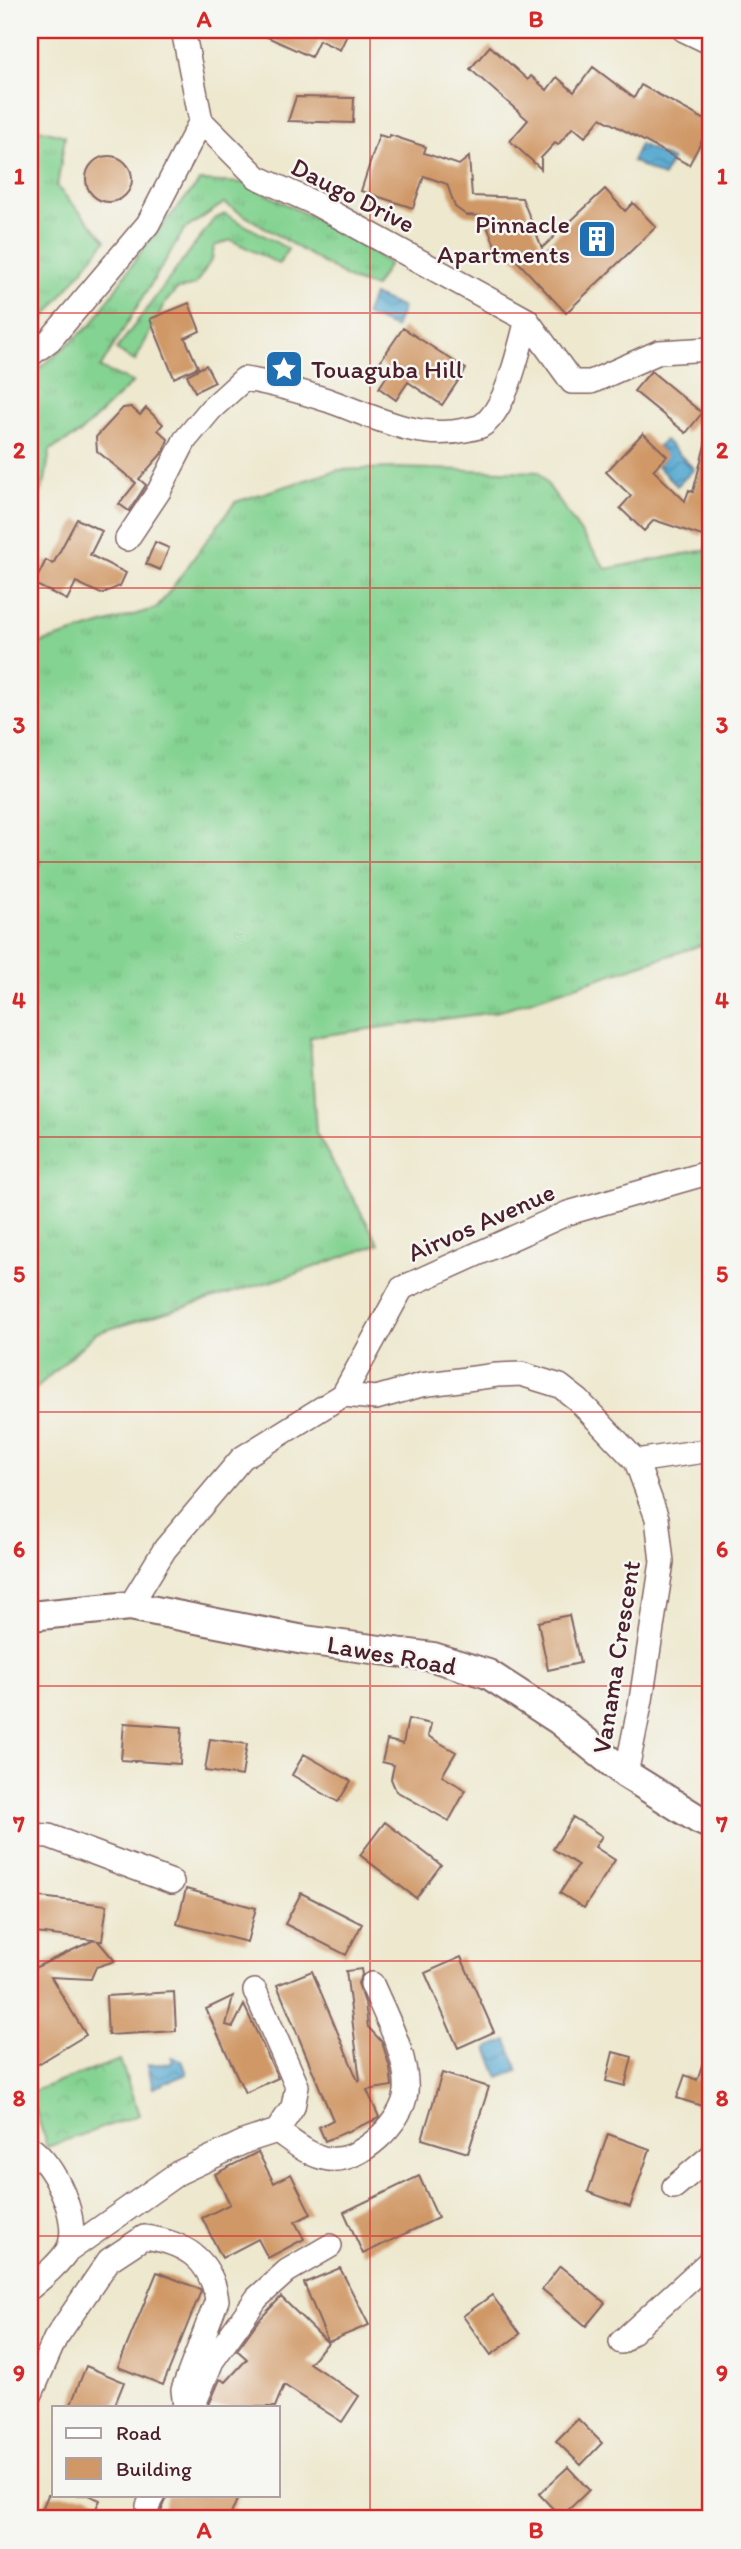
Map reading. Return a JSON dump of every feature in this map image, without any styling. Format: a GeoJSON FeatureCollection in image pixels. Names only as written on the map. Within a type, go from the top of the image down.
{"type":"FeatureCollection","features":[{"type":"Feature","properties":{"kind":"main road","name":"Lawes Road"},"geometry":{"type":"LineString","coordinates":[[30,1616],[130,1606],[304,1640],[433,1657],[488,1674],[559,1720],[626,1774],[711,1825]]}},
{"type":"Feature","properties":{"kind":"street"},"geometry":{"type":"LineString","coordinates":[[30,355],[50,340],[148,223],[201,121],[183,30]]}},
{"type":"Feature","properties":{"kind":"street"},"geometry":{"type":"LineString","coordinates":[[684,30],[711,43]]}},
{"type":"Feature","properties":{"kind":"street","name":"Daugo Drive"},"geometry":{"type":"LineString","coordinates":[[201,121],[257,177],[314,203],[527,320],[572,382],[590,382],[659,352],[711,349]]}},
{"type":"Feature","properties":{"kind":"street"},"geometry":{"type":"LineString","coordinates":[[127,539],[159,491],[185,440],[211,408],[244,379],[293,390],[372,418],[438,433],[462,431],[481,426],[496,409],[509,382],[527,320]]}},
{"type":"Feature","properties":{"kind":"street","name":"Airvos Avenue"},"geometry":{"type":"LineString","coordinates":[[130,1606],[165,1549],[242,1458],[343,1395],[402,1287],[568,1213],[711,1172]]}},
{"type":"Feature","properties":{"kind":"street","name":"Vanama Crescent"},"geometry":{"type":"LineString","coordinates":[[343,1395],[376,1398],[421,1385],[521,1374],[560,1386],[578,1399],[636,1461],[657,1518],[662,1562],[641,1700],[626,1774]]}},
{"type":"Feature","properties":{"kind":"street"},"geometry":{"type":"LineString","coordinates":[[636,1461],[711,1450]]}},
{"type":"Feature","properties":{"kind":"street"},"geometry":{"type":"LineString","coordinates":[[30,1835],[49,1836],[172,1882]]}},
{"type":"Feature","properties":{"kind":"street"},"geometry":{"type":"LineString","coordinates":[[277,2130],[299,2147],[329,2159],[349,2157],[384,2133],[398,2113],[406,2094],[404,2068],[393,2032],[372,1984]]}},
{"type":"Feature","properties":{"kind":"street"},"geometry":{"type":"LineString","coordinates":[[30,2288],[68,2251],[178,2173],[246,2141],[277,2130],[293,2107],[297,2085],[255,1991]]}},
{"type":"Feature","properties":{"kind":"street"},"geometry":{"type":"LineString","coordinates":[[30,2148],[46,2161],[62,2192],[73,2228],[68,2251]]}},
{"type":"Feature","properties":{"kind":"street"},"geometry":{"type":"LineString","coordinates":[[674,2187],[711,2156]]}},
{"type":"Feature","properties":{"kind":"street"},"geometry":{"type":"LineString","coordinates":[[30,2396],[55,2339],[109,2260],[144,2236],[164,2239],[185,2248],[204,2263],[215,2284],[216,2300],[183,2390],[185,2406]]}},
{"type":"Feature","properties":{"kind":"street"},"geometry":{"type":"LineString","coordinates":[[193,2406],[212,2361],[257,2298],[287,2271],[330,2246]]}},
{"type":"Feature","properties":{"kind":"street"},"geometry":{"type":"LineString","coordinates":[[621,2342],[711,2260]]}},
{"type":"Feature","properties":{"kind":"green space"},"geometry":{"type":"Polygon","coordinates":[[[30,117],[35,128],[65,136],[57,187],[106,240],[41,322],[30,313],[30,117]]]}},
{"type":"Feature","properties":{"kind":"green space"},"geometry":{"type":"Polygon","coordinates":[[[200,181],[244,183],[355,239],[389,264],[375,287],[353,281],[224,203],[184,230],[100,368],[133,382],[79,434],[50,450],[45,481],[30,518],[30,376],[92,324],[144,247],[200,181]]]}},
{"type":"Feature","properties":{"kind":"green space"},"geometry":{"type":"Polygon","coordinates":[[[225,214],[288,249],[279,264],[231,240],[214,246],[212,259],[195,285],[176,290],[165,303],[135,361],[116,350],[214,219],[225,214]]]}},
{"type":"Feature","properties":{"kind":"green space"},"geometry":{"type":"Polygon","coordinates":[[[395,468],[539,472],[606,569],[711,549],[711,942],[495,1012],[310,1037],[316,1133],[379,1244],[292,1275],[96,1333],[30,1394],[30,868],[40,863],[30,846],[30,646],[157,608],[235,502],[338,470],[395,468]]]}},
{"type":"Feature","properties":{"kind":"green space"},"geometry":{"type":"Polygon","coordinates":[[[120,2060],[139,2115],[47,2147],[30,2092],[120,2060]]]}},
{"type":"Feature","properties":{"kind":"water"},"geometry":{"type":"Polygon","coordinates":[[[640,144],[672,160],[663,177],[632,161],[640,144]]]}},
{"type":"Feature","properties":{"kind":"water"},"geometry":{"type":"Polygon","coordinates":[[[373,295],[403,308],[395,328],[365,315],[373,295]]]}},
{"type":"Feature","properties":{"kind":"water"},"geometry":{"type":"Polygon","coordinates":[[[665,440],[694,469],[677,486],[657,466],[666,456],[657,447],[665,440]]]}},
{"type":"Feature","properties":{"kind":"water"},"geometry":{"type":"Polygon","coordinates":[[[507,2040],[518,2071],[499,2078],[487,2048],[507,2040]]]}},
{"type":"Feature","properties":{"kind":"water"},"geometry":{"type":"Polygon","coordinates":[[[172,2057],[182,2060],[187,2074],[153,2088],[148,2065],[172,2063],[172,2057]]]}},
{"type":"Feature","properties":{"kind":"building"},"geometry":{"type":"Polygon","coordinates":[[[252,30],[336,30],[347,35],[340,50],[319,40],[311,57],[252,30]]]}},
{"type":"Feature","properties":{"kind":"building"},"geometry":{"type":"Polygon","coordinates":[[[490,46],[528,80],[531,76],[547,90],[557,77],[574,92],[593,67],[634,98],[641,85],[711,123],[689,165],[601,118],[585,137],[573,127],[558,145],[555,143],[541,158],[541,169],[510,141],[528,120],[470,69],[490,46]]]}},
{"type":"Feature","properties":{"kind":"building"},"geometry":{"type":"Polygon","coordinates":[[[296,97],[354,98],[353,123],[288,121],[296,97]]]}},
{"type":"Feature","properties":{"kind":"building"},"geometry":{"type":"Polygon","coordinates":[[[379,135],[389,138],[390,135],[426,147],[424,153],[459,165],[469,157],[472,196],[522,198],[542,248],[605,189],[625,211],[633,203],[656,227],[566,313],[506,249],[498,253],[483,216],[466,215],[455,207],[447,184],[424,176],[413,208],[361,191],[379,135]]]}},
{"type":"Feature","properties":{"kind":"building"},"geometry":{"type":"Polygon","coordinates":[[[109,156],[126,162],[132,179],[126,196],[109,202],[92,196],[86,179],[92,162],[109,156]]]}},
{"type":"Feature","properties":{"kind":"building"},"geometry":{"type":"Polygon","coordinates":[[[189,303],[200,331],[185,338],[198,367],[174,378],[150,319],[189,303]]]}},
{"type":"Feature","properties":{"kind":"building"},"geometry":{"type":"Polygon","coordinates":[[[403,328],[466,369],[442,405],[408,382],[396,400],[379,388],[390,371],[379,363],[403,328]]]}},
{"type":"Feature","properties":{"kind":"building"},"geometry":{"type":"Polygon","coordinates":[[[206,365],[215,382],[195,392],[187,375],[206,365]]]}},
{"type":"Feature","properties":{"kind":"building"},"geometry":{"type":"Polygon","coordinates":[[[651,371],[702,413],[686,433],[634,391],[651,371]]]}},
{"type":"Feature","properties":{"kind":"building"},"geometry":{"type":"Polygon","coordinates":[[[131,407],[140,415],[146,408],[163,424],[158,430],[168,439],[164,451],[139,479],[146,485],[129,511],[119,504],[136,483],[97,451],[96,437],[123,408],[131,407]]]}},
{"type":"Feature","properties":{"kind":"building"},"geometry":{"type":"Polygon","coordinates":[[[643,433],[667,456],[653,470],[685,501],[689,490],[693,492],[706,441],[711,442],[711,506],[702,536],[654,520],[644,531],[620,508],[631,496],[606,472],[643,433]]]}},
{"type":"Feature","properties":{"kind":"building"},"geometry":{"type":"Polygon","coordinates":[[[77,519],[102,531],[90,555],[126,573],[120,586],[101,594],[76,582],[67,600],[34,584],[46,560],[53,564],[77,519]]]}},
{"type":"Feature","properties":{"kind":"building"},"geometry":{"type":"Polygon","coordinates":[[[155,542],[169,548],[160,570],[146,564],[155,542]]]}},
{"type":"Feature","properties":{"kind":"building"},"geometry":{"type":"Polygon","coordinates":[[[569,1615],[580,1663],[548,1670],[538,1622],[569,1615]]]}},
{"type":"Feature","properties":{"kind":"building"},"geometry":{"type":"Polygon","coordinates":[[[408,1719],[431,1724],[428,1736],[456,1752],[442,1776],[466,1790],[449,1821],[396,1791],[391,1779],[394,1765],[382,1762],[387,1740],[403,1744],[408,1719]]]}},
{"type":"Feature","properties":{"kind":"building"},"geometry":{"type":"Polygon","coordinates":[[[124,1723],[182,1727],[180,1764],[121,1760],[124,1723]]]}},
{"type":"Feature","properties":{"kind":"building"},"geometry":{"type":"Polygon","coordinates":[[[210,1739],[247,1744],[242,1776],[205,1771],[210,1739]]]}},
{"type":"Feature","properties":{"kind":"building"},"geometry":{"type":"Polygon","coordinates":[[[304,1754],[351,1781],[338,1802],[292,1775],[304,1754]]]}},
{"type":"Feature","properties":{"kind":"building"},"geometry":{"type":"Polygon","coordinates":[[[573,1817],[602,1836],[595,1847],[615,1860],[584,1908],[560,1893],[578,1865],[553,1849],[573,1817]]]}},
{"type":"Feature","properties":{"kind":"building"},"geometry":{"type":"Polygon","coordinates":[[[385,1822],[441,1865],[416,1898],[360,1855],[385,1822]]]}},
{"type":"Feature","properties":{"kind":"building"},"geometry":{"type":"Polygon","coordinates":[[[186,1889],[256,1908],[247,1942],[177,1924],[186,1889]]]}},
{"type":"Feature","properties":{"kind":"building"},"geometry":{"type":"Polygon","coordinates":[[[301,1893],[362,1924],[346,1955],[285,1924],[301,1893]]]}},
{"type":"Feature","properties":{"kind":"building"},"geometry":{"type":"Polygon","coordinates":[[[40,1897],[107,1905],[102,1941],[98,1941],[115,1961],[96,1967],[91,1979],[51,1977],[86,2035],[30,2069],[30,1970],[94,1940],[35,1933],[40,1897]]]}},
{"type":"Feature","properties":{"kind":"building"},"geometry":{"type":"Polygon","coordinates":[[[461,1957],[494,2032],[458,2048],[425,1973],[461,1957]]]}},
{"type":"Feature","properties":{"kind":"building"},"geometry":{"type":"Polygon","coordinates":[[[361,1969],[362,1975],[358,1983],[365,2003],[368,2027],[382,2042],[392,2086],[367,2090],[379,2117],[377,2119],[325,2141],[319,2127],[333,2120],[277,1985],[312,1971],[358,2081],[346,1971],[361,1969]]]}},
{"type":"Feature","properties":{"kind":"building"},"geometry":{"type":"Polygon","coordinates":[[[174,1992],[176,2031],[108,2035],[106,1996],[174,1992]]]}},
{"type":"Feature","properties":{"kind":"building"},"geometry":{"type":"Polygon","coordinates":[[[233,1996],[226,2025],[233,2027],[244,2005],[278,2078],[245,2093],[206,2009],[233,1996]]]}},
{"type":"Feature","properties":{"kind":"building"},"geometry":{"type":"Polygon","coordinates":[[[709,2045],[711,2089],[705,2107],[677,2098],[685,2075],[697,2080],[709,2045]]]}},
{"type":"Feature","properties":{"kind":"building"},"geometry":{"type":"Polygon","coordinates":[[[613,2052],[632,2057],[625,2086],[606,2081],[613,2052]]]}},
{"type":"Feature","properties":{"kind":"building"},"geometry":{"type":"Polygon","coordinates":[[[442,2073],[489,2087],[468,2153],[422,2139],[442,2073]]]}},
{"type":"Feature","properties":{"kind":"building"},"geometry":{"type":"Polygon","coordinates":[[[608,2134],[650,2149],[630,2207],[588,2192],[608,2134]]]}},
{"type":"Feature","properties":{"kind":"building"},"geometry":{"type":"Polygon","coordinates":[[[258,2152],[274,2183],[291,2174],[311,2214],[295,2222],[304,2239],[268,2258],[258,2239],[222,2258],[202,2218],[230,2204],[215,2174],[258,2152]]]}},
{"type":"Feature","properties":{"kind":"building"},"geometry":{"type":"Polygon","coordinates":[[[419,2176],[438,2218],[363,2254],[344,2212],[419,2176]]]}},
{"type":"Feature","properties":{"kind":"building"},"geometry":{"type":"Polygon","coordinates":[[[560,2266],[605,2303],[586,2326],[542,2289],[560,2266]]]}},
{"type":"Feature","properties":{"kind":"building"},"geometry":{"type":"Polygon","coordinates":[[[340,2268],[369,2325],[328,2342],[304,2283],[340,2268]]]}},
{"type":"Feature","properties":{"kind":"building"},"geometry":{"type":"Polygon","coordinates":[[[157,2272],[201,2291],[163,2385],[118,2367],[157,2272]]]}},
{"type":"Feature","properties":{"kind":"building"},"geometry":{"type":"Polygon","coordinates":[[[492,2295],[520,2334],[491,2355],[463,2316],[492,2295]]]}},
{"type":"Feature","properties":{"kind":"building"},"geometry":{"type":"Polygon","coordinates":[[[281,2297],[328,2343],[309,2363],[359,2396],[342,2422],[284,2385],[275,2406],[208,2406],[220,2379],[226,2382],[247,2359],[237,2350],[258,2321],[281,2297]]]}},
{"type":"Feature","properties":{"kind":"building"},"geometry":{"type":"Polygon","coordinates":[[[86,2366],[124,2382],[114,2406],[70,2406],[86,2366]]]}},
{"type":"Feature","properties":{"kind":"building"},"geometry":{"type":"Polygon","coordinates":[[[578,2419],[602,2443],[581,2465],[556,2441],[578,2419]]]}},
{"type":"Feature","properties":{"kind":"building"},"geometry":{"type":"Polygon","coordinates":[[[568,2467],[589,2490],[561,2517],[539,2494],[568,2467]]]}},
{"type":"Feature","properties":{"kind":"building"},"geometry":{"type":"Polygon","coordinates":[[[48,2495],[90,2496],[100,2500],[91,2519],[38,2519],[48,2495]]]}},
{"type":"Feature","properties":{"kind":"building"},"geometry":{"type":"Polygon","coordinates":[[[168,2496],[239,2496],[229,2519],[158,2519],[168,2496]]]}},
{"type":"Feature","properties":{"kind":"place","name":"Pinnacle Apartments"},"geometry":{"type":"Point","coordinates":[597,239]}},
{"type":"Feature","properties":{"kind":"place","name":"Touaguba Hill"},"geometry":{"type":"Point","coordinates":[284,369]}}]}
